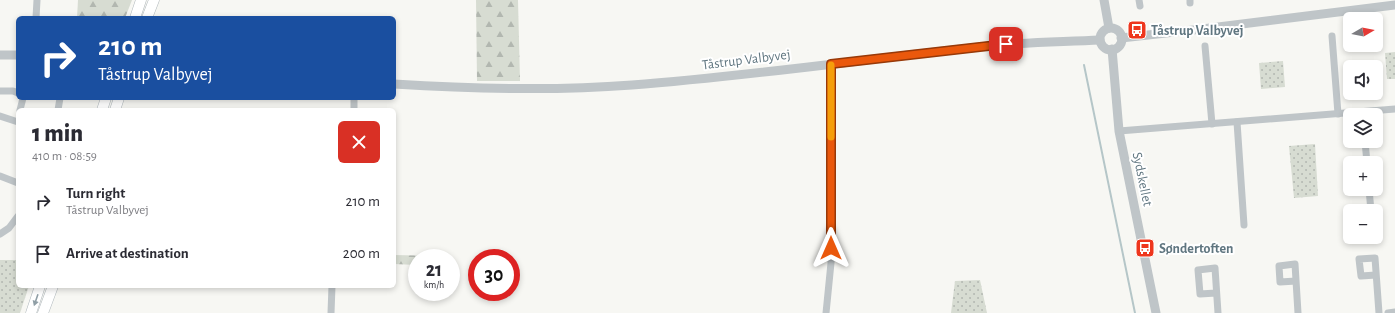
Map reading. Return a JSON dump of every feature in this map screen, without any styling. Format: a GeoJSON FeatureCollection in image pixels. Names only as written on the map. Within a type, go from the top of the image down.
{"type":"FeatureCollection","features":[{"type":"Feature","properties":{"kind":"main road"},"geometry":{"type":"LineString","coordinates":[[136,16],[141,0]]}},
{"type":"Feature","properties":{"kind":"main road"},"geometry":{"type":"LineString","coordinates":[[148,16],[154,0]]}},
{"type":"Feature","properties":{"kind":"main road"},"geometry":{"type":"LineString","coordinates":[[31,313],[39,288]]}},
{"type":"Feature","properties":{"kind":"main road"},"geometry":{"type":"LineString","coordinates":[[43,313],[52,288]]}},
{"type":"Feature","properties":{"kind":"street"},"geometry":{"type":"LineString","coordinates":[[36,0],[36,16]]}},
{"type":"Feature","properties":{"kind":"street"},"geometry":{"type":"LineString","coordinates":[[1104,0],[1109,28]]}},
{"type":"Feature","properties":{"kind":"street"},"geometry":{"type":"LineString","coordinates":[[1121,38],[1395,4]]}},
{"type":"Feature","properties":{"kind":"street"},"geometry":{"type":"LineString","coordinates":[[1109,28],[1118,30],[1121,38],[1120,44],[1112,50],[1102,46],[1100,40],[1103,31],[1109,28]]}},
{"type":"Feature","properties":{"kind":"street"},"geometry":{"type":"LineString","coordinates":[[1332,36],[1338,114]]}},
{"type":"Feature","properties":{"kind":"street","name":"Tåstrup Valbyvej"},"geometry":{"type":"LineString","coordinates":[[396,84],[524,88],[631,86],[992,46],[1100,40]]}},
{"type":"Feature","properties":{"kind":"street"},"geometry":{"type":"LineString","coordinates":[[1205,46],[1212,124]]}},
{"type":"Feature","properties":{"kind":"street","name":"Sydskellet"},"geometry":{"type":"LineString","coordinates":[[1112,50],[1119,131],[1156,313]]}},
{"type":"Feature","properties":{"kind":"street"},"geometry":{"type":"LineString","coordinates":[[0,54],[16,56]]}},
{"type":"Feature","properties":{"kind":"street"},"geometry":{"type":"LineString","coordinates":[[826,313],[831,263],[831,64]]}},
{"type":"Feature","properties":{"kind":"street"},"geometry":{"type":"LineString","coordinates":[[0,91],[16,92]]}},
{"type":"Feature","properties":{"kind":"street"},"geometry":{"type":"LineString","coordinates":[[1383,110],[1395,109]]}},
{"type":"Feature","properties":{"kind":"street"},"geometry":{"type":"LineString","coordinates":[[1119,131],[1343,114]]}},
{"type":"Feature","properties":{"kind":"street"},"geometry":{"type":"LineString","coordinates":[[0,116],[16,120]]}},
{"type":"Feature","properties":{"kind":"street"},"geometry":{"type":"LineString","coordinates":[[1237,122],[1244,225]]}},
{"type":"Feature","properties":{"kind":"street"},"geometry":{"type":"LineString","coordinates":[[0,176],[16,182]]}},
{"type":"Feature","properties":{"kind":"street"},"geometry":{"type":"LineString","coordinates":[[0,234],[9,228],[16,219]]}},
{"type":"Feature","properties":{"kind":"street"},"geometry":{"type":"LineString","coordinates":[[1376,275],[1379,313]]}},
{"type":"Feature","properties":{"kind":"street"},"geometry":{"type":"LineString","coordinates":[[1296,281],[1298,313]]}},
{"type":"Feature","properties":{"kind":"street"},"geometry":{"type":"LineString","coordinates":[[330,313],[332,288]]}},
{"type":"Feature","properties":{"kind":"street"},"geometry":{"type":"LineString","coordinates":[[1216,293],[1218,313]]}},
{"type":"Feature","properties":{"kind":"street"},"geometry":{"type":"LineString","coordinates":[[1388,313],[1395,312]]}},
{"type":"Feature","properties":{"kind":"green space"},"geometry":{"type":"Polygon","coordinates":[[[78,0],[132,0],[126,16],[77,16],[78,0]]]}},
{"type":"Feature","properties":{"kind":"green space"},"geometry":{"type":"Polygon","coordinates":[[[476,0],[518,0],[520,81],[477,81],[476,0]]]}},
{"type":"Feature","properties":{"kind":"green space"},"geometry":{"type":"Polygon","coordinates":[[[1395,52],[1395,79],[1387,79],[1385,53],[1395,52]]]}},
{"type":"Feature","properties":{"kind":"green space"},"geometry":{"type":"Polygon","coordinates":[[[1283,61],[1285,87],[1261,89],[1259,63],[1283,61]]]}},
{"type":"Feature","properties":{"kind":"green space"},"geometry":{"type":"Polygon","coordinates":[[[1315,144],[1318,196],[1294,198],[1289,146],[1315,144]]]}},
{"type":"Feature","properties":{"kind":"green space"},"geometry":{"type":"Polygon","coordinates":[[[396,255],[408,255],[408,265],[396,264],[396,255]]]}},
{"type":"Feature","properties":{"kind":"green space"},"geometry":{"type":"Polygon","coordinates":[[[0,260],[16,260],[16,288],[28,288],[20,313],[0,313],[0,260]]]}},
{"type":"Feature","properties":{"kind":"green space"},"geometry":{"type":"Polygon","coordinates":[[[980,280],[987,313],[951,313],[955,281],[980,280]]]}},
{"type":"Feature","properties":{"kind":"waterway"},"geometry":{"type":"LineString","coordinates":[[1084,65],[1135,313]]}},
{"type":"Feature","properties":{"kind":"slow traffic"},"geometry":{"type":"LineString","coordinates":[[831,65],[831,137]]}},
{"type":"Feature","properties":{"kind":"place","name":"Tåstrup Valbyvej"},"geometry":{"type":"Point","coordinates":[1137,30]}},
{"type":"Feature","properties":{"kind":"place","name":"Søndertoften"},"geometry":{"type":"Point","coordinates":[1145,248]}},
{"type":"Feature","properties":{"kind":"route"},"geometry":{"type":"LineString","coordinates":[[831,248],[831,64],[1006,44]]}}]}
